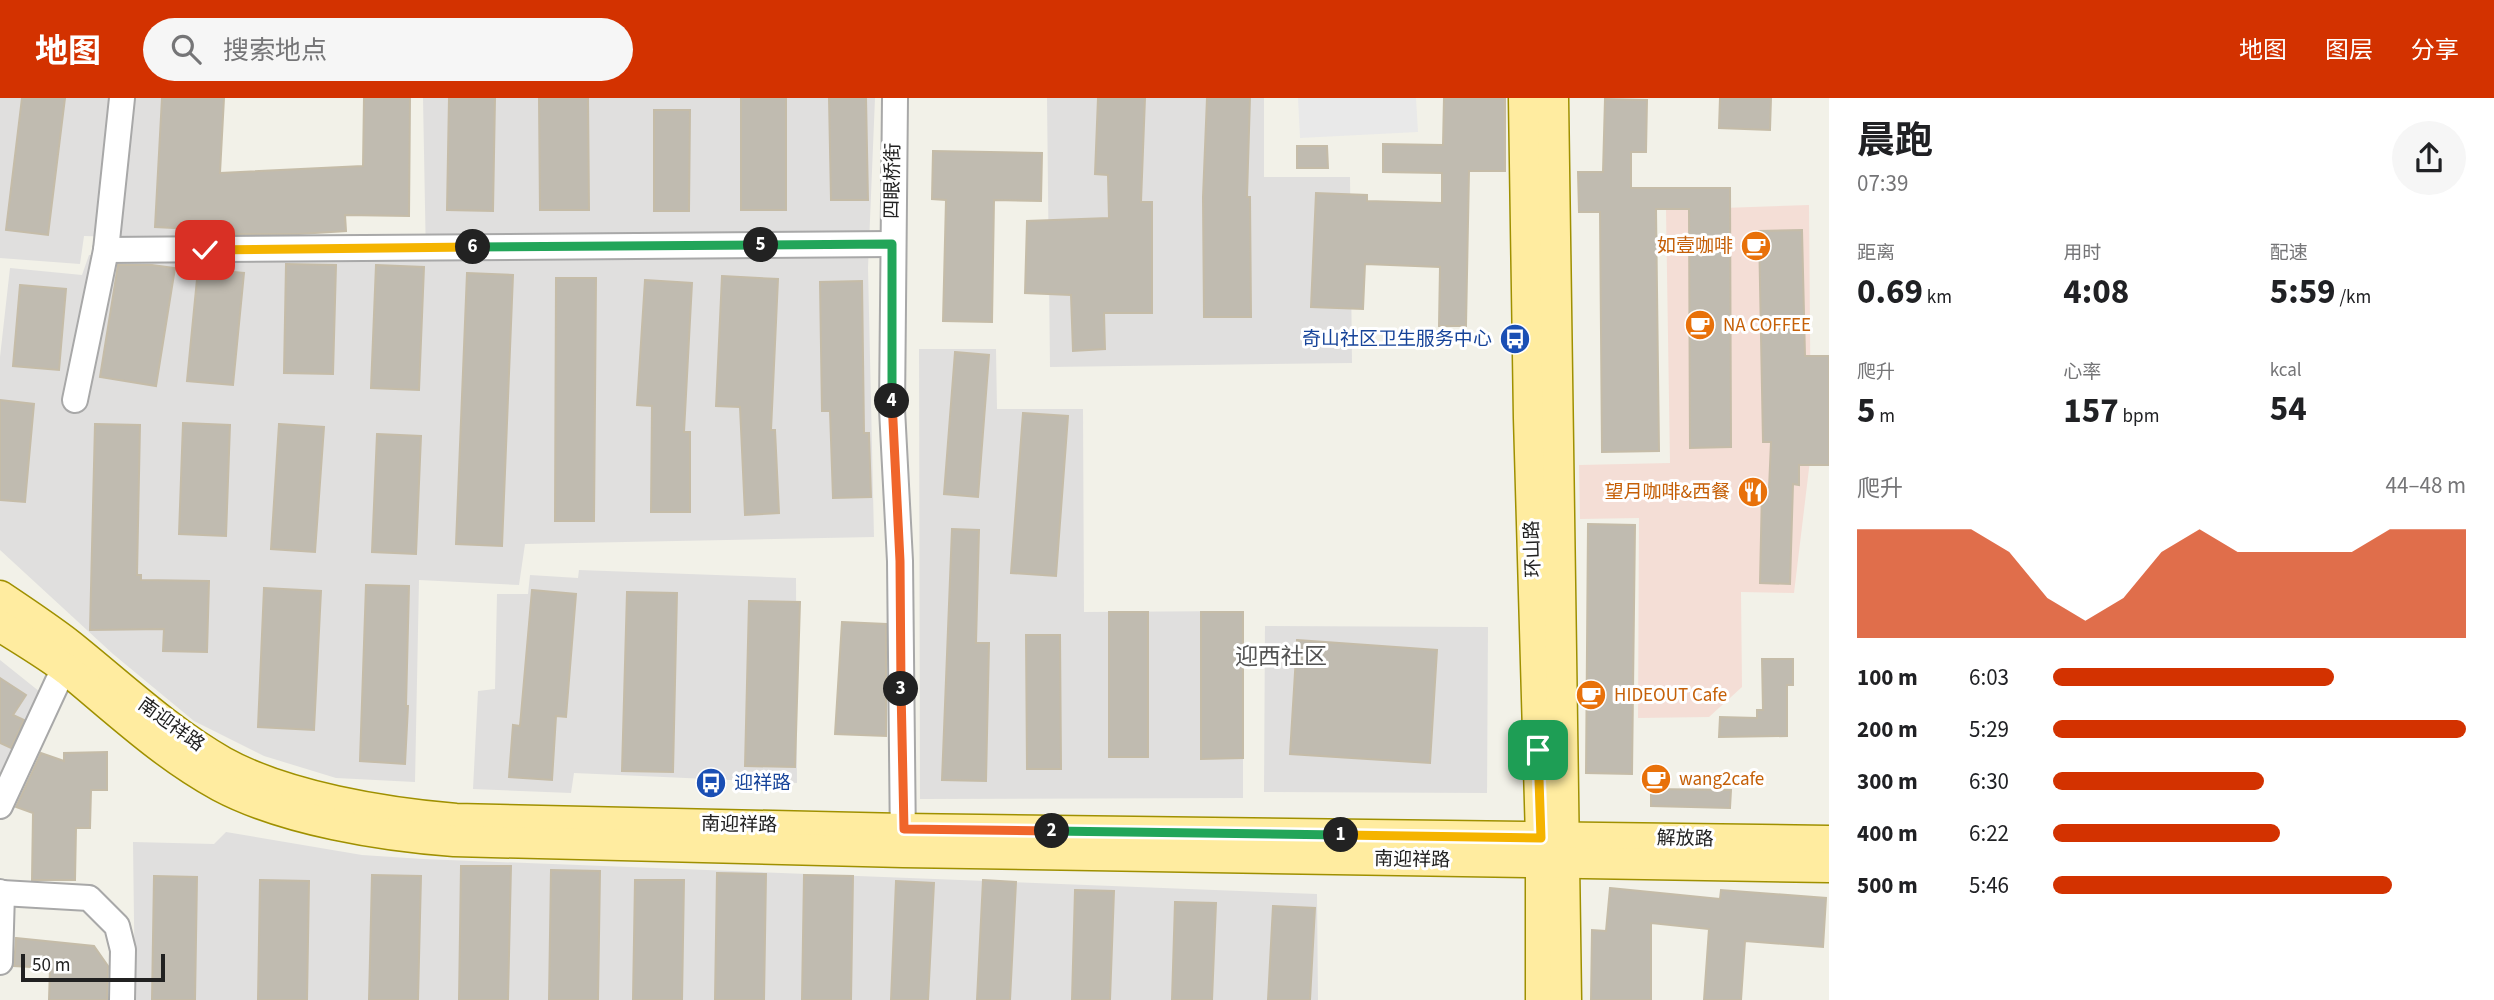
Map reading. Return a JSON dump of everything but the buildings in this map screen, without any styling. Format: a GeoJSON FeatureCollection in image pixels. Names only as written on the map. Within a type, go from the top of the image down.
{"type":"FeatureCollection","features":[{"type":"Feature","properties":{"kind":"main road","name":"环山路"},"geometry":{"type":"LineString","coordinates":[[1524,98],[1529,418],[1553,850],[1566,1000]]}},
{"type":"Feature","properties":{"kind":"main road","name":"环山路"},"geometry":{"type":"LineString","coordinates":[[1541,1000],[1553,850],[1553,98]]}},
{"type":"Feature","properties":{"kind":"main road","name":"南迎祥路"},"geometry":{"type":"LineString","coordinates":[[0,596],[66,656],[226,763],[259,778],[320,797],[407,815],[903,840],[1553,850]]}},
{"type":"Feature","properties":{"kind":"main road","name":"南迎祥路"},"geometry":{"type":"LineString","coordinates":[[0,626],[66,656]]}},
{"type":"Feature","properties":{"kind":"main road","name":"解放路"},"geometry":{"type":"LineString","coordinates":[[1553,850],[1829,841]]}},
{"type":"Feature","properties":{"kind":"main road","name":"解放路"},"geometry":{"type":"LineString","coordinates":[[1553,850],[1829,867]]}},
{"type":"Feature","properties":{"kind":"street"},"geometry":{"type":"LineString","coordinates":[[75,400],[106,250],[122,98]]}},
{"type":"Feature","properties":{"kind":"street","name":"四眼桥街"},"geometry":{"type":"LineString","coordinates":[[895,98],[892,409],[900,561],[903,840]]}},
{"type":"Feature","properties":{"kind":"street"},"geometry":{"type":"LineString","coordinates":[[106,250],[892,244]]}},
{"type":"Feature","properties":{"kind":"street"},"geometry":{"type":"LineString","coordinates":[[0,806],[66,656]]}},
{"type":"Feature","properties":{"kind":"street"},"geometry":{"type":"LineString","coordinates":[[0,962],[1,892],[89,898],[117,926],[123,950],[122,1000]]}},
{"type":"Feature","properties":{"kind":"shaded area"},"geometry":{"type":"Polygon","coordinates":[[[0,98],[220,98],[222,240],[84,236],[80,264],[0,258],[0,98]]]}},
{"type":"Feature","properties":{"kind":"shaded area"},"geometry":{"type":"Polygon","coordinates":[[[423,98],[875,98],[868,268],[874,537],[525,544],[519,585],[419,580],[415,782],[336,778],[264,756],[194,721],[113,654],[0,550],[0,357],[10,268],[82,275],[89,255],[347,261],[426,260],[423,98]]]}},
{"type":"Feature","properties":{"kind":"shaded area"},"geometry":{"type":"Polygon","coordinates":[[[1047,98],[1264,98],[1264,177],[1350,177],[1352,363],[1050,367],[1047,98]]]}},
{"type":"Feature","properties":{"kind":"shaded area"},"geometry":{"type":"Polygon","coordinates":[[[1298,98],[1416,98],[1418,132],[1300,138],[1298,98]]]}},
{"type":"Feature","properties":{"kind":"shaded area"},"geometry":{"type":"Polygon","coordinates":[[[1809,205],[1811,452],[1794,593],[1741,592],[1742,687],[1709,717],[1638,718],[1639,518],[1580,519],[1579,465],[1670,463],[1666,210],[1809,205]]]}},
{"type":"Feature","properties":{"kind":"shaded area"},"geometry":{"type":"Polygon","coordinates":[[[919,349],[996,349],[997,409],[1083,409],[1084,612],[1243,611],[1243,798],[920,799],[919,349]]]}},
{"type":"Feature","properties":{"kind":"shaded area"},"geometry":{"type":"Polygon","coordinates":[[[579,570],[796,578],[797,783],[574,773],[571,793],[473,789],[478,691],[495,689],[497,594],[528,594],[530,575],[578,578],[579,570]]]}},
{"type":"Feature","properties":{"kind":"shaded area"},"geometry":{"type":"Polygon","coordinates":[[[1265,626],[1488,627],[1487,793],[1264,792],[1265,626]]]}},
{"type":"Feature","properties":{"kind":"shaded area"},"geometry":{"type":"Polygon","coordinates":[[[0,660],[40,692],[0,781],[0,660]]]}},
{"type":"Feature","properties":{"kind":"shaded area"},"geometry":{"type":"Polygon","coordinates":[[[226,832],[362,855],[423,859],[1317,894],[1318,1000],[135,1000],[133,842],[214,844],[226,832]]]}},
{"type":"Feature","properties":{"kind":"place","name":"如壹咖啡"},"geometry":{"type":"Point","coordinates":[1756,246]}},
{"type":"Feature","properties":{"kind":"place","name":"NA COFFEE"},"geometry":{"type":"Point","coordinates":[1700,325]}},
{"type":"Feature","properties":{"kind":"place","name":"奇山社区卫生服务中心"},"geometry":{"type":"Point","coordinates":[1515,339]}},
{"type":"Feature","properties":{"kind":"place","name":"望月咖啡&西餐"},"geometry":{"type":"Point","coordinates":[1753,492]}},
{"type":"Feature","properties":{"kind":"place","name":"HIDEOUT Cafe"},"geometry":{"type":"Point","coordinates":[1591,695]}},
{"type":"Feature","properties":{"kind":"place","name":"wang2cafe"},"geometry":{"type":"Point","coordinates":[1656,779]}},
{"type":"Feature","properties":{"kind":"place","name":"迎祥路"},"geometry":{"type":"Point","coordinates":[711,783]}},
{"type":"Feature","properties":{"kind":"district","name":"迎西社区"},"geometry":{"type":"Point","coordinates":[1281,656]}},
{"type":"Feature","properties":{"kind":"route"},"geometry":{"type":"LineString","coordinates":[[205,250],[892,244],[892,409],[900,561],[904,829],[1541,838],[1538,750]]}}]}
